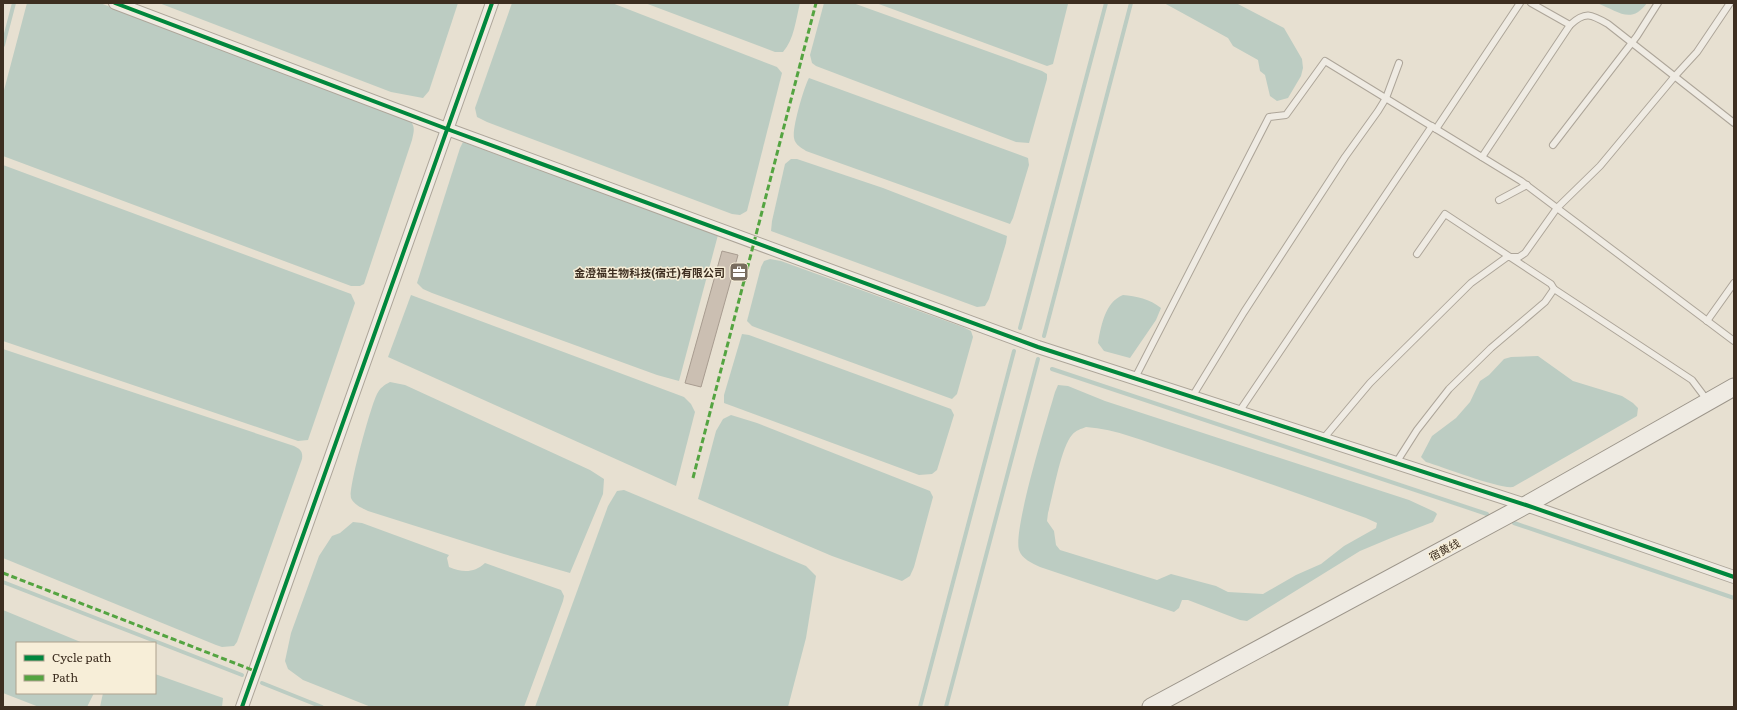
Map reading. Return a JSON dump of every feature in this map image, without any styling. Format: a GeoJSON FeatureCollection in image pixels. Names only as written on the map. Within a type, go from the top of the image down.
{"type":"FeatureCollection","features":[{"type":"Feature","properties":{"kind":"main road","name":"宿黄线"},"geometry":{"type":"LineString","coordinates":[[1151,707],[1526,505],[1734,387]]}},
{"type":"Feature","properties":{"kind":"street"},"geometry":{"type":"LineString","coordinates":[[115,3],[447,129],[1038,347],[1526,505],[1734,577]]}},
{"type":"Feature","properties":{"kind":"street"},"geometry":{"type":"LineString","coordinates":[[242,707],[492,3]]}},
{"type":"Feature","properties":{"kind":"lane"},"geometry":{"type":"LineString","coordinates":[[1239,412],[1520,3]]}},
{"type":"Feature","properties":{"kind":"lane"},"geometry":{"type":"LineString","coordinates":[[1531,3],[1570,25]]}},
{"type":"Feature","properties":{"kind":"lane"},"geometry":{"type":"LineString","coordinates":[[1553,145],[1631,43],[1658,3]]}},
{"type":"Feature","properties":{"kind":"lane"},"geometry":{"type":"LineString","coordinates":[[1323,439],[1370,383],[1471,283],[1507,257],[1519,256],[1525,253],[1557,208],[1600,166],[1674,76],[1697,52],[1730,3]]}},
{"type":"Feature","properties":{"kind":"lane"},"geometry":{"type":"LineString","coordinates":[[1482,157],[1570,25],[1579,17],[1587,15],[1608,24],[1734,123]]}},
{"type":"Feature","properties":{"kind":"lane"},"geometry":{"type":"LineString","coordinates":[[1135,378],[1269,117],[1286,115],[1325,61],[1526,185],[1734,341]]}},
{"type":"Feature","properties":{"kind":"lane"},"geometry":{"type":"LineString","coordinates":[[1192,397],[1257,292],[1345,156],[1386,98],[1399,63]]}},
{"type":"Feature","properties":{"kind":"lane"},"geometry":{"type":"LineString","coordinates":[[1499,200],[1526,185]]}},
{"type":"Feature","properties":{"kind":"lane"},"geometry":{"type":"LineString","coordinates":[[1417,254],[1445,214],[1551,284],[1554,290],[1692,380],[1708,401]]}},
{"type":"Feature","properties":{"kind":"lane"},"geometry":{"type":"LineString","coordinates":[[1707,321],[1734,283]]}},
{"type":"Feature","properties":{"kind":"lane"},"geometry":{"type":"LineString","coordinates":[[1396,463],[1417,430],[1449,389],[1491,348],[1545,302],[1554,290]]}},
{"type":"Feature","properties":{"kind":"shaded area"},"geometry":{"type":"Polygon","coordinates":[[[27,3],[100,3],[408,119],[414,128],[412,140],[364,284],[360,286],[351,286],[3,156],[3,94],[27,3]]]}},
{"type":"Feature","properties":{"kind":"shaded area"},"geometry":{"type":"Polygon","coordinates":[[[159,3],[458,3],[429,91],[423,98],[391,92],[159,3]]]}},
{"type":"Feature","properties":{"kind":"shaded area"},"geometry":{"type":"Polygon","coordinates":[[[512,3],[612,3],[777,67],[782,73],[747,211],[740,215],[732,214],[477,117],[475,108],[512,3]]]}},
{"type":"Feature","properties":{"kind":"shaded area"},"geometry":{"type":"Polygon","coordinates":[[[645,3],[800,3],[790,42],[783,52],[775,52],[645,3]]]}},
{"type":"Feature","properties":{"kind":"shaded area"},"geometry":{"type":"Polygon","coordinates":[[[824,3],[853,3],[1047,74],[1047,79],[1029,143],[1016,142],[816,66],[812,63],[810,55],[824,3]]]}},
{"type":"Feature","properties":{"kind":"shaded area"},"geometry":{"type":"Polygon","coordinates":[[[876,3],[1068,4],[1053,64],[1047,66],[876,3]]]}},
{"type":"Feature","properties":{"kind":"shaded area"},"geometry":{"type":"Polygon","coordinates":[[[1164,3],[1236,3],[1284,28],[1302,59],[1303,68],[1301,76],[1288,98],[1277,101],[1270,96],[1265,75],[1260,71],[1258,60],[1233,46],[1228,38],[1164,3]]]}},
{"type":"Feature","properties":{"kind":"shaded area"},"geometry":{"type":"Polygon","coordinates":[[[1597,3],[1647,3],[1641,10],[1630,15],[1618,12],[1597,3]]]}},
{"type":"Feature","properties":{"kind":"shaded area"},"geometry":{"type":"Polygon","coordinates":[[[809,78],[1028,158],[1029,165],[1010,224],[806,151],[797,144],[794,138],[794,133],[799,108],[809,78]]]}},
{"type":"Feature","properties":{"kind":"shaded area"},"geometry":{"type":"Polygon","coordinates":[[[463,142],[718,235],[679,381],[657,375],[432,293],[423,289],[417,283],[463,142]]]}},
{"type":"Feature","properties":{"kind":"shaded area"},"geometry":{"type":"Polygon","coordinates":[[[791,159],[797,159],[883,188],[1007,236],[989,299],[985,306],[977,307],[771,231],[785,164],[791,159]]]}},
{"type":"Feature","properties":{"kind":"shaded area"},"geometry":{"type":"Polygon","coordinates":[[[3,165],[351,294],[355,303],[308,440],[298,441],[3,341],[3,165]]]}},
{"type":"Feature","properties":{"kind":"shaded area"},"geometry":{"type":"Polygon","coordinates":[[[770,259],[781,261],[971,331],[973,337],[957,394],[952,399],[752,326],[747,321],[761,267],[764,261],[770,259]]]}},
{"type":"Feature","properties":{"kind":"shaded area"},"geometry":{"type":"Polygon","coordinates":[[[411,295],[684,397],[691,404],[695,412],[676,486],[388,357],[411,295]]]}},
{"type":"Feature","properties":{"kind":"shaded area"},"geometry":{"type":"Polygon","coordinates":[[[1123,295],[1143,298],[1161,308],[1156,320],[1130,358],[1104,351],[1098,343],[1102,322],[1108,309],[1117,298],[1123,295]]]}},
{"type":"Feature","properties":{"kind":"shaded area"},"geometry":{"type":"Polygon","coordinates":[[[742,334],[749,335],[951,409],[954,415],[937,470],[932,474],[919,475],[724,403],[724,395],[742,334]]]}},
{"type":"Feature","properties":{"kind":"shaded area"},"geometry":{"type":"Polygon","coordinates":[[[3,349],[294,446],[301,451],[302,459],[237,642],[234,646],[222,647],[216,645],[3,558],[3,349]]]}},
{"type":"Feature","properties":{"kind":"shaded area"},"geometry":{"type":"Polygon","coordinates":[[[1538,356],[1573,381],[1622,396],[1638,408],[1637,416],[1513,487],[1496,485],[1471,477],[1426,462],[1421,457],[1432,436],[1456,418],[1470,402],[1480,381],[1489,375],[1504,359],[1511,357],[1538,356]]]}},
{"type":"Feature","properties":{"kind":"shaded area"},"geometry":{"type":"Polygon","coordinates":[[[390,382],[405,385],[590,470],[604,479],[603,494],[570,573],[504,554],[368,511],[354,503],[351,498],[351,491],[370,414],[378,392],[382,387],[390,382]]]}},
{"type":"Feature","properties":{"kind":"shaded area"},"geometry":{"type":"Polygon","coordinates":[[[1058,385],[1068,386],[1105,401],[1409,500],[1437,514],[1433,522],[1360,551],[1247,621],[1240,620],[1188,600],[1182,600],[1179,608],[1174,612],[1040,567],[1022,556],[1020,553],[1018,538],[1021,520],[1058,385]],[[1086,427],[1074,433],[1064,450],[1047,521],[1054,531],[1056,545],[1060,550],[1157,580],[1171,574],[1216,586],[1228,592],[1263,594],[1296,575],[1321,564],[1344,546],[1376,528],[1377,523],[1366,518],[1142,440],[1097,428],[1086,427]]]}},
{"type":"Feature","properties":{"kind":"shaded area"},"geometry":{"type":"Polygon","coordinates":[[[731,415],[757,423],[930,491],[933,497],[914,567],[910,576],[902,581],[832,556],[698,499],[716,431],[723,419],[731,415]]]}},
{"type":"Feature","properties":{"kind":"shaded area"},"geometry":{"type":"Polygon","coordinates":[[[624,490],[806,566],[816,576],[806,638],[788,707],[535,707],[608,506],[617,491],[624,490]]]}},
{"type":"Feature","properties":{"kind":"shaded area"},"geometry":{"type":"Polygon","coordinates":[[[353,522],[362,523],[449,555],[447,558],[449,567],[454,569],[468,571],[477,569],[485,563],[561,590],[564,596],[563,601],[524,707],[371,707],[303,680],[288,669],[285,661],[291,633],[319,556],[332,536],[340,533],[353,522]]]}},
{"type":"Feature","properties":{"kind":"shaded area"},"geometry":{"type":"Polygon","coordinates":[[[3,610],[81,642],[16,642],[16,694],[94,694],[87,707],[39,707],[3,693],[3,610]]]}},
{"type":"Feature","properties":{"kind":"shaded area"},"geometry":{"type":"Polygon","coordinates":[[[156,674],[223,698],[222,707],[100,707],[103,694],[156,694],[156,674]]]}},
{"type":"Feature","properties":{"kind":"building"},"geometry":{"type":"Polygon","coordinates":[[[722,251],[738,255],[701,387],[685,383],[722,251]]]}},
{"type":"Feature","properties":{"kind":"waterway"},"geometry":{"type":"LineString","coordinates":[[3,45],[14,3]]}},
{"type":"Feature","properties":{"kind":"waterway"},"geometry":{"type":"LineString","coordinates":[[1020,328],[1106,3]]}},
{"type":"Feature","properties":{"kind":"waterway"},"geometry":{"type":"LineString","coordinates":[[1044,336],[1131,3]]}},
{"type":"Feature","properties":{"kind":"waterway"},"geometry":{"type":"LineString","coordinates":[[920,707],[1014,351]]}},
{"type":"Feature","properties":{"kind":"waterway"},"geometry":{"type":"LineString","coordinates":[[946,707],[1038,359]]}},
{"type":"Feature","properties":{"kind":"waterway"},"geometry":{"type":"LineString","coordinates":[[1052,369],[1487,514]]}},
{"type":"Feature","properties":{"kind":"waterway"},"geometry":{"type":"LineString","coordinates":[[1514,523],[1734,598]]}},
{"type":"Feature","properties":{"kind":"waterway"},"geometry":{"type":"LineString","coordinates":[[3,582],[242,675]]}},
{"type":"Feature","properties":{"kind":"waterway"},"geometry":{"type":"LineString","coordinates":[[262,683],[322,707]]}},
{"type":"Feature","properties":{"kind":"marked path"},"geometry":{"type":"LineString","coordinates":[[693,478],[816,3]]}},
{"type":"Feature","properties":{"kind":"marked path"},"geometry":{"type":"LineString","coordinates":[[3,573],[255,671]]}},
{"type":"Feature","properties":{"kind":"cycle path"},"geometry":{"type":"LineString","coordinates":[[115,3],[447,129],[1038,347],[1526,505],[1734,577]]}},
{"type":"Feature","properties":{"kind":"cycle path"},"geometry":{"type":"LineString","coordinates":[[242,707],[492,3]]}},
{"type":"Feature","properties":{"kind":"place","name":"金澄福生物科技(宿迁)有限公司"},"geometry":{"type":"Point","coordinates":[739,272]}}]}
